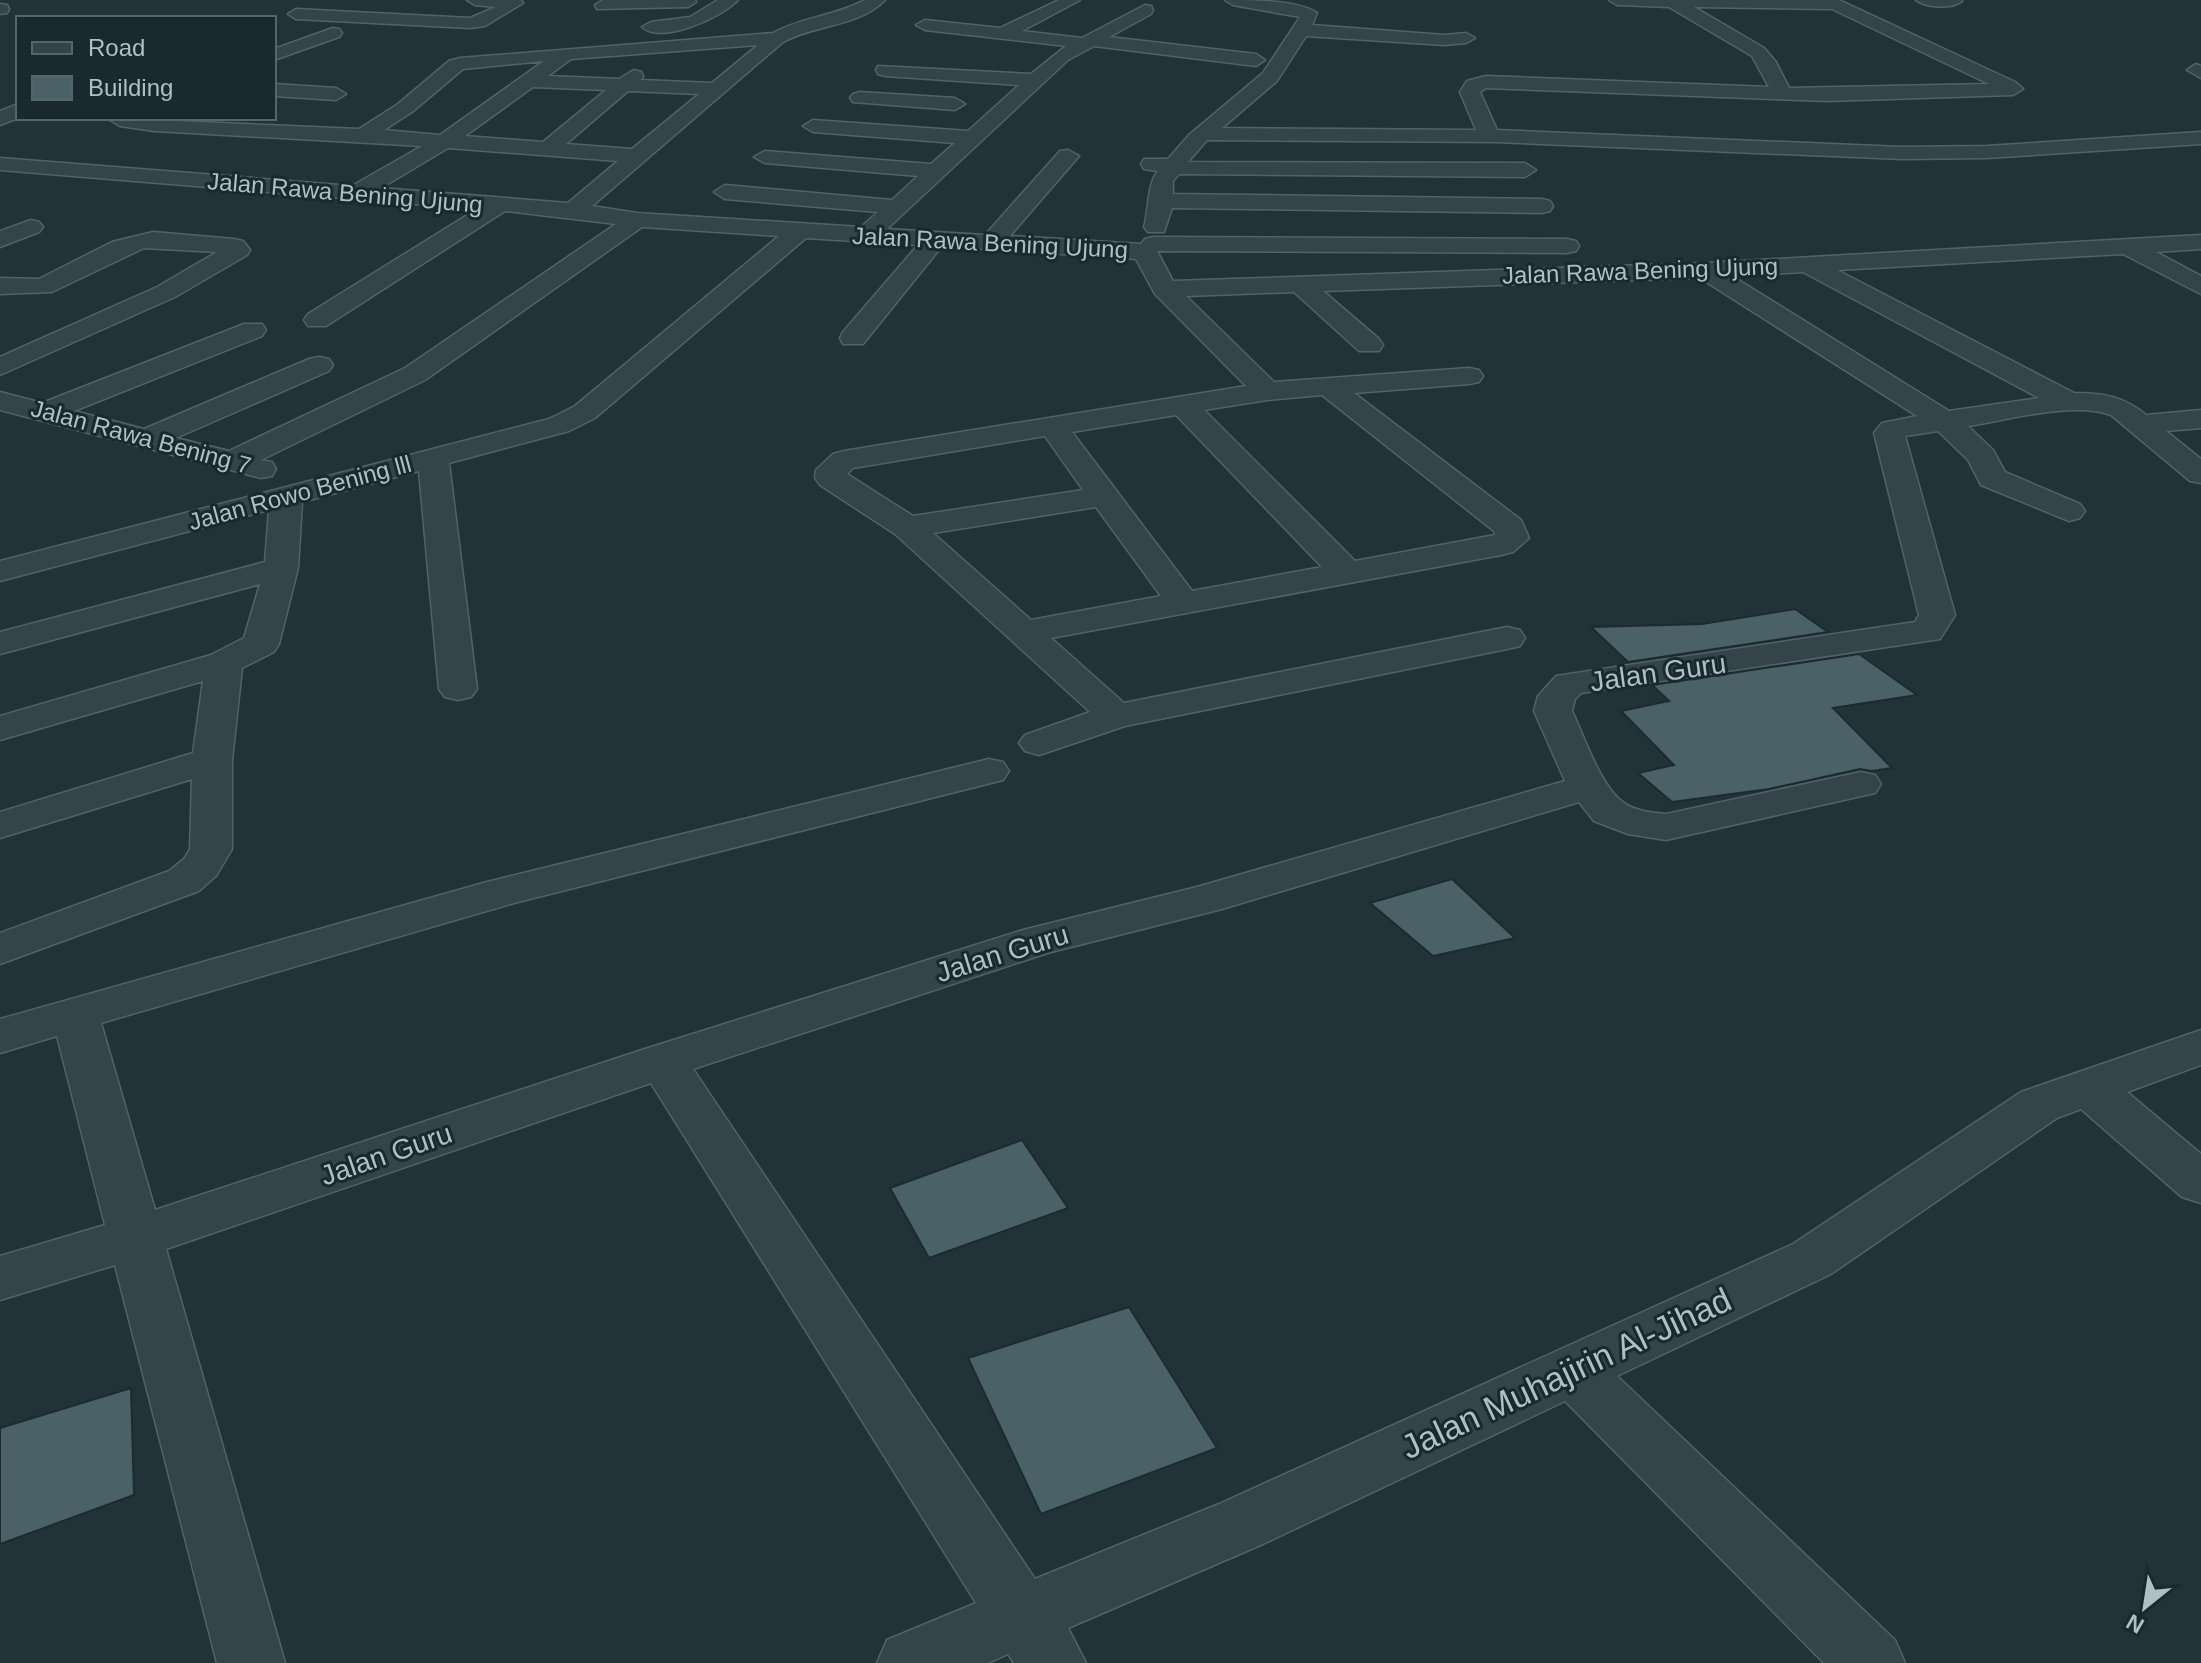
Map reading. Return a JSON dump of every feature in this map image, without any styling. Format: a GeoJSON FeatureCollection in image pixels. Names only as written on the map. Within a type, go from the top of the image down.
{"type":"FeatureCollection","features":[{"type":"Feature","properties":{"kind":"street"},"geometry":{"type":"LineString","coordinates":[[276,20],[329,0]]}},
{"type":"Feature","properties":{"kind":"street"},"geometry":{"type":"LineString","coordinates":[[475,0],[516,1]]}},
{"type":"Feature","properties":{"kind":"street"},"geometry":{"type":"LineString","coordinates":[[600,6],[730,0]]}},
{"type":"Feature","properties":{"kind":"street"},"geometry":{"type":"LineString","coordinates":[[354,194],[445,141],[563,56],[602,33],[694,22],[730,0]]}},
{"type":"Feature","properties":{"kind":"street"},"geometry":{"type":"LineString","coordinates":[[573,210],[777,38],[797,27],[848,16],[877,0]]}},
{"type":"Feature","properties":{"kind":"street"},"geometry":{"type":"LineString","coordinates":[[1002,34],[1072,0]]}},
{"type":"Feature","properties":{"kind":"street"},"geometry":{"type":"LineString","coordinates":[[1233,0],[1306,22],[1444,40],[1466,38]]}},
{"type":"Feature","properties":{"kind":"street"},"geometry":{"type":"LineString","coordinates":[[1489,136],[1470,92],[1479,83],[1864,95],[2013,89],[1830,1],[1617,0]]}},
{"type":"Feature","properties":{"kind":"street"},"geometry":{"type":"LineString","coordinates":[[1924,0],[1954,1]]}},
{"type":"Feature","properties":{"kind":"street"},"geometry":{"type":"LineString","coordinates":[[296,14],[470,23],[479,22],[516,1]]}},
{"type":"Feature","properties":{"kind":"street"},"geometry":{"type":"LineString","coordinates":[[1673,2],[1758,52],[1767,62],[1782,93]]}},
{"type":"Feature","properties":{"kind":"street"},"geometry":{"type":"LineString","coordinates":[[953,12],[922,27],[1256,60]]}},
{"type":"Feature","properties":{"kind":"street"},"geometry":{"type":"LineString","coordinates":[[865,236],[1062,56],[1127,20],[1151,17]]}},
{"type":"Feature","properties":{"kind":"street"},"geometry":{"type":"LineString","coordinates":[[1306,22],[1413,22]]}},
{"type":"Feature","properties":{"kind":"street"},"geometry":{"type":"LineString","coordinates":[[1306,22],[1270,77],[1203,134],[1162,180],[1162,201],[1149,248],[1567,246]]}},
{"type":"Feature","properties":{"kind":"street"},"geometry":{"type":"LineString","coordinates":[[276,54],[333,33]]}},
{"type":"Feature","properties":{"kind":"street"},"geometry":{"type":"LineString","coordinates":[[363,135],[405,108],[460,63],[777,38]]}},
{"type":"Feature","properties":{"kind":"street"},"geometry":{"type":"LineString","coordinates":[[547,150],[668,47]]}},
{"type":"Feature","properties":{"kind":"street"},"geometry":{"type":"LineString","coordinates":[[974,50],[1062,56]]}},
{"type":"Feature","properties":{"kind":"street"},"geometry":{"type":"LineString","coordinates":[[885,70],[1037,80]]}},
{"type":"Feature","properties":{"kind":"street"},"geometry":{"type":"LineString","coordinates":[[529,81],[719,89]]}},
{"type":"Feature","properties":{"kind":"street"},"geometry":{"type":"LineString","coordinates":[[276,90],[336,94]]}},
{"type":"Feature","properties":{"kind":"street"},"geometry":{"type":"LineString","coordinates":[[1741,92],[1760,116]]}},
{"type":"Feature","properties":{"kind":"street"},"geometry":{"type":"LineString","coordinates":[[860,98],[1008,107]]}},
{"type":"Feature","properties":{"kind":"street"},"geometry":{"type":"LineString","coordinates":[[405,108],[432,109]]}},
{"type":"Feature","properties":{"kind":"street"},"geometry":{"type":"LineString","coordinates":[[459,110],[487,111]]}},
{"type":"Feature","properties":{"kind":"street"},"geometry":{"type":"LineString","coordinates":[[58,169],[115,135],[127,122],[363,135],[639,156]]}},
{"type":"Feature","properties":{"kind":"street"},"geometry":{"type":"LineString","coordinates":[[813,126],[975,138]]}},
{"type":"Feature","properties":{"kind":"street"},"geometry":{"type":"LineString","coordinates":[[1203,134],[1489,136],[1902,153],[1987,152],[2201,138]]}},
{"type":"Feature","properties":{"kind":"street"},"geometry":{"type":"LineString","coordinates":[[991,243],[1068,156]]}},
{"type":"Feature","properties":{"kind":"street"},"geometry":{"type":"LineString","coordinates":[[765,157],[938,171]]}},
{"type":"Feature","properties":{"kind":"street","name":"Jalan Rawa Bening Ujung"},"geometry":{"type":"LineString","coordinates":[[0,164],[573,210],[637,220],[798,232],[1149,248],[1164,289],[1705,270],[2201,242]]}},
{"type":"Feature","properties":{"kind":"street"},"geometry":{"type":"LineString","coordinates":[[1146,164],[1172,168],[1525,170]]}},
{"type":"Feature","properties":{"kind":"street"},"geometry":{"type":"LineString","coordinates":[[222,201],[249,186]]}},
{"type":"Feature","properties":{"kind":"street"},"geometry":{"type":"LineString","coordinates":[[725,192],[898,207]]}},
{"type":"Feature","properties":{"kind":"street"},"geometry":{"type":"LineString","coordinates":[[1162,201],[1542,206]]}},
{"type":"Feature","properties":{"kind":"street"},"geometry":{"type":"LineString","coordinates":[[317,320],[499,205]]}},
{"type":"Feature","properties":{"kind":"street"},"geometry":{"type":"LineString","coordinates":[[0,286],[23,289],[52,284],[121,247],[153,239],[194,216]]}},
{"type":"Feature","properties":{"kind":"street"},"geometry":{"type":"LineString","coordinates":[[234,461],[415,374],[637,220]]}},
{"type":"Feature","properties":{"kind":"street"},"geometry":{"type":"LineString","coordinates":[[0,240],[31,227]]}},
{"type":"Feature","properties":{"kind":"street","name":"Jalan Rowo Bening lll"},"geometry":{"type":"LineString","coordinates":[[0,571],[559,425],[585,412],[798,232]]}},
{"type":"Feature","properties":{"kind":"street"},"geometry":{"type":"LineString","coordinates":[[0,367],[148,301],[238,250],[234,246],[153,239]]}},
{"type":"Feature","properties":{"kind":"street"},"geometry":{"type":"LineString","coordinates":[[853,338],[935,240]]}},
{"type":"Feature","properties":{"kind":"street"},"geometry":{"type":"LineString","coordinates":[[2124,245],[2201,286]]}},
{"type":"Feature","properties":{"kind":"street"},"geometry":{"type":"LineString","coordinates":[[1806,264],[2069,402]]}},
{"type":"Feature","properties":{"kind":"street"},"geometry":{"type":"LineString","coordinates":[[1705,270],[1946,422],[1982,456],[1992,478],[2069,511]]}},
{"type":"Feature","properties":{"kind":"street"},"geometry":{"type":"LineString","coordinates":[[1299,283],[1369,345]]}},
{"type":"Feature","properties":{"kind":"street"},"geometry":{"type":"LineString","coordinates":[[52,284],[148,301]]}},
{"type":"Feature","properties":{"kind":"street"},"geometry":{"type":"LineString","coordinates":[[1164,289],[1267,391]]}},
{"type":"Feature","properties":{"kind":"street"},"geometry":{"type":"LineString","coordinates":[[46,412],[253,330]]}},
{"type":"Feature","properties":{"kind":"street"},"geometry":{"type":"LineString","coordinates":[[147,439],[319,365]]}},
{"type":"Feature","properties":{"kind":"street"},"geometry":{"type":"LineString","coordinates":[[1116,716],[907,527],[831,478],[831,470],[844,460],[1267,391],[1469,376]]}},
{"type":"Feature","properties":{"kind":"street"},"geometry":{"type":"LineString","coordinates":[[1023,632],[1501,545],[1512,538],[1509,527],[1330,388]]}},
{"type":"Feature","properties":{"kind":"street","name":"Jalan Rawa Bening 7"},"geometry":{"type":"LineString","coordinates":[[0,401],[329,485]]}},
{"type":"Feature","properties":{"kind":"street"},"geometry":{"type":"LineString","coordinates":[[1946,422],[2069,402],[2102,402],[2121,409],[2201,474]]}},
{"type":"Feature","properties":{"kind":"street"},"geometry":{"type":"LineString","coordinates":[[1183,405],[1347,573]]}},
{"type":"Feature","properties":{"kind":"street"},"geometry":{"type":"LineString","coordinates":[[2140,424],[2201,419]]}},
{"type":"Feature","properties":{"kind":"street","name":"Jalan Guru"},"geometry":{"type":"LineString","coordinates":[[0,1278],[135,1238],[662,1061],[1039,940],[1206,899],[1588,787],[1553,711],[1557,696],[1569,684],[1927,631],[1937,615],[1889,433],[1899,427],[1946,422]]}},
{"type":"Feature","properties":{"kind":"street"},"geometry":{"type":"LineString","coordinates":[[1053,427],[1183,603]]}},
{"type":"Feature","properties":{"kind":"street"},"geometry":{"type":"LineString","coordinates":[[433,458],[458,689]]}},
{"type":"Feature","properties":{"kind":"street"},"geometry":{"type":"LineString","coordinates":[[0,728],[224,663],[261,644],[281,568],[286,496]]}},
{"type":"Feature","properties":{"kind":"street"},"geometry":{"type":"LineString","coordinates":[[907,527],[1103,496]]}},
{"type":"Feature","properties":{"kind":"street"},"geometry":{"type":"LineString","coordinates":[[0,643],[281,568]]}},
{"type":"Feature","properties":{"kind":"street"},"geometry":{"type":"LineString","coordinates":[[1039,743],[1116,716],[1507,638]]}},
{"type":"Feature","properties":{"kind":"street"},"geometry":{"type":"LineString","coordinates":[[0,949],[184,881],[201,867],[211,849],[212,760],[224,663]]}},
{"type":"Feature","properties":{"kind":"street"},"geometry":{"type":"LineString","coordinates":[[0,825],[212,760]]}},
{"type":"Feature","properties":{"kind":"street"},"geometry":{"type":"LineString","coordinates":[[0,1036],[503,892],[989,771]]}},
{"type":"Feature","properties":{"kind":"street"},"geometry":{"type":"LineString","coordinates":[[1588,787],[1609,812],[1643,825],[1666,827],[1861,784]]}},
{"type":"Feature","properties":{"kind":"street"},"geometry":{"type":"LineString","coordinates":[[75,1015],[251,1663]]}},
{"type":"Feature","properties":{"kind":"street","name":"Jalan Muhajirin Al-Jihad"},"geometry":{"type":"LineString","coordinates":[[911,1663],[1241,1524],[1812,1259],[2039,1105],[2201,1047]]}},
{"type":"Feature","properties":{"kind":"street"},"geometry":{"type":"LineString","coordinates":[[662,1061],[1052,1663]]}},
{"type":"Feature","properties":{"kind":"street"},"geometry":{"type":"LineString","coordinates":[[2087,1087],[2201,1183]]}},
{"type":"Feature","properties":{"kind":"street"},"geometry":{"type":"LineString","coordinates":[[1572,1370],[1871,1663]]}},
{"type":"Feature","properties":{"kind":"building"},"geometry":{"type":"Polygon","coordinates":[[[1795,609],[1828,632],[1628,662],[1591,627],[1702,624],[1795,609]]]}},
{"type":"Feature","properties":{"kind":"building"},"geometry":{"type":"Polygon","coordinates":[[[1859,654],[1917,695],[1833,708],[1892,768],[1860,769],[1769,789],[1672,802],[1638,773],[1674,765],[1621,711],[1669,701],[1652,685],[1859,654]]]}},
{"type":"Feature","properties":{"kind":"building"},"geometry":{"type":"Polygon","coordinates":[[[1452,879],[1515,938],[1433,956],[1370,903],[1452,879]]]}},
{"type":"Feature","properties":{"kind":"building"},"geometry":{"type":"Polygon","coordinates":[[[1022,1140],[1068,1208],[929,1258],[890,1188],[1022,1140]]]}},
{"type":"Feature","properties":{"kind":"building"},"geometry":{"type":"Polygon","coordinates":[[[1129,1307],[1217,1448],[1041,1514],[968,1358],[1129,1307]]]}},
{"type":"Feature","properties":{"kind":"building"},"geometry":{"type":"Polygon","coordinates":[[[131,1388],[134,1495],[0,1544],[0,1428],[131,1388]]]}}]}
